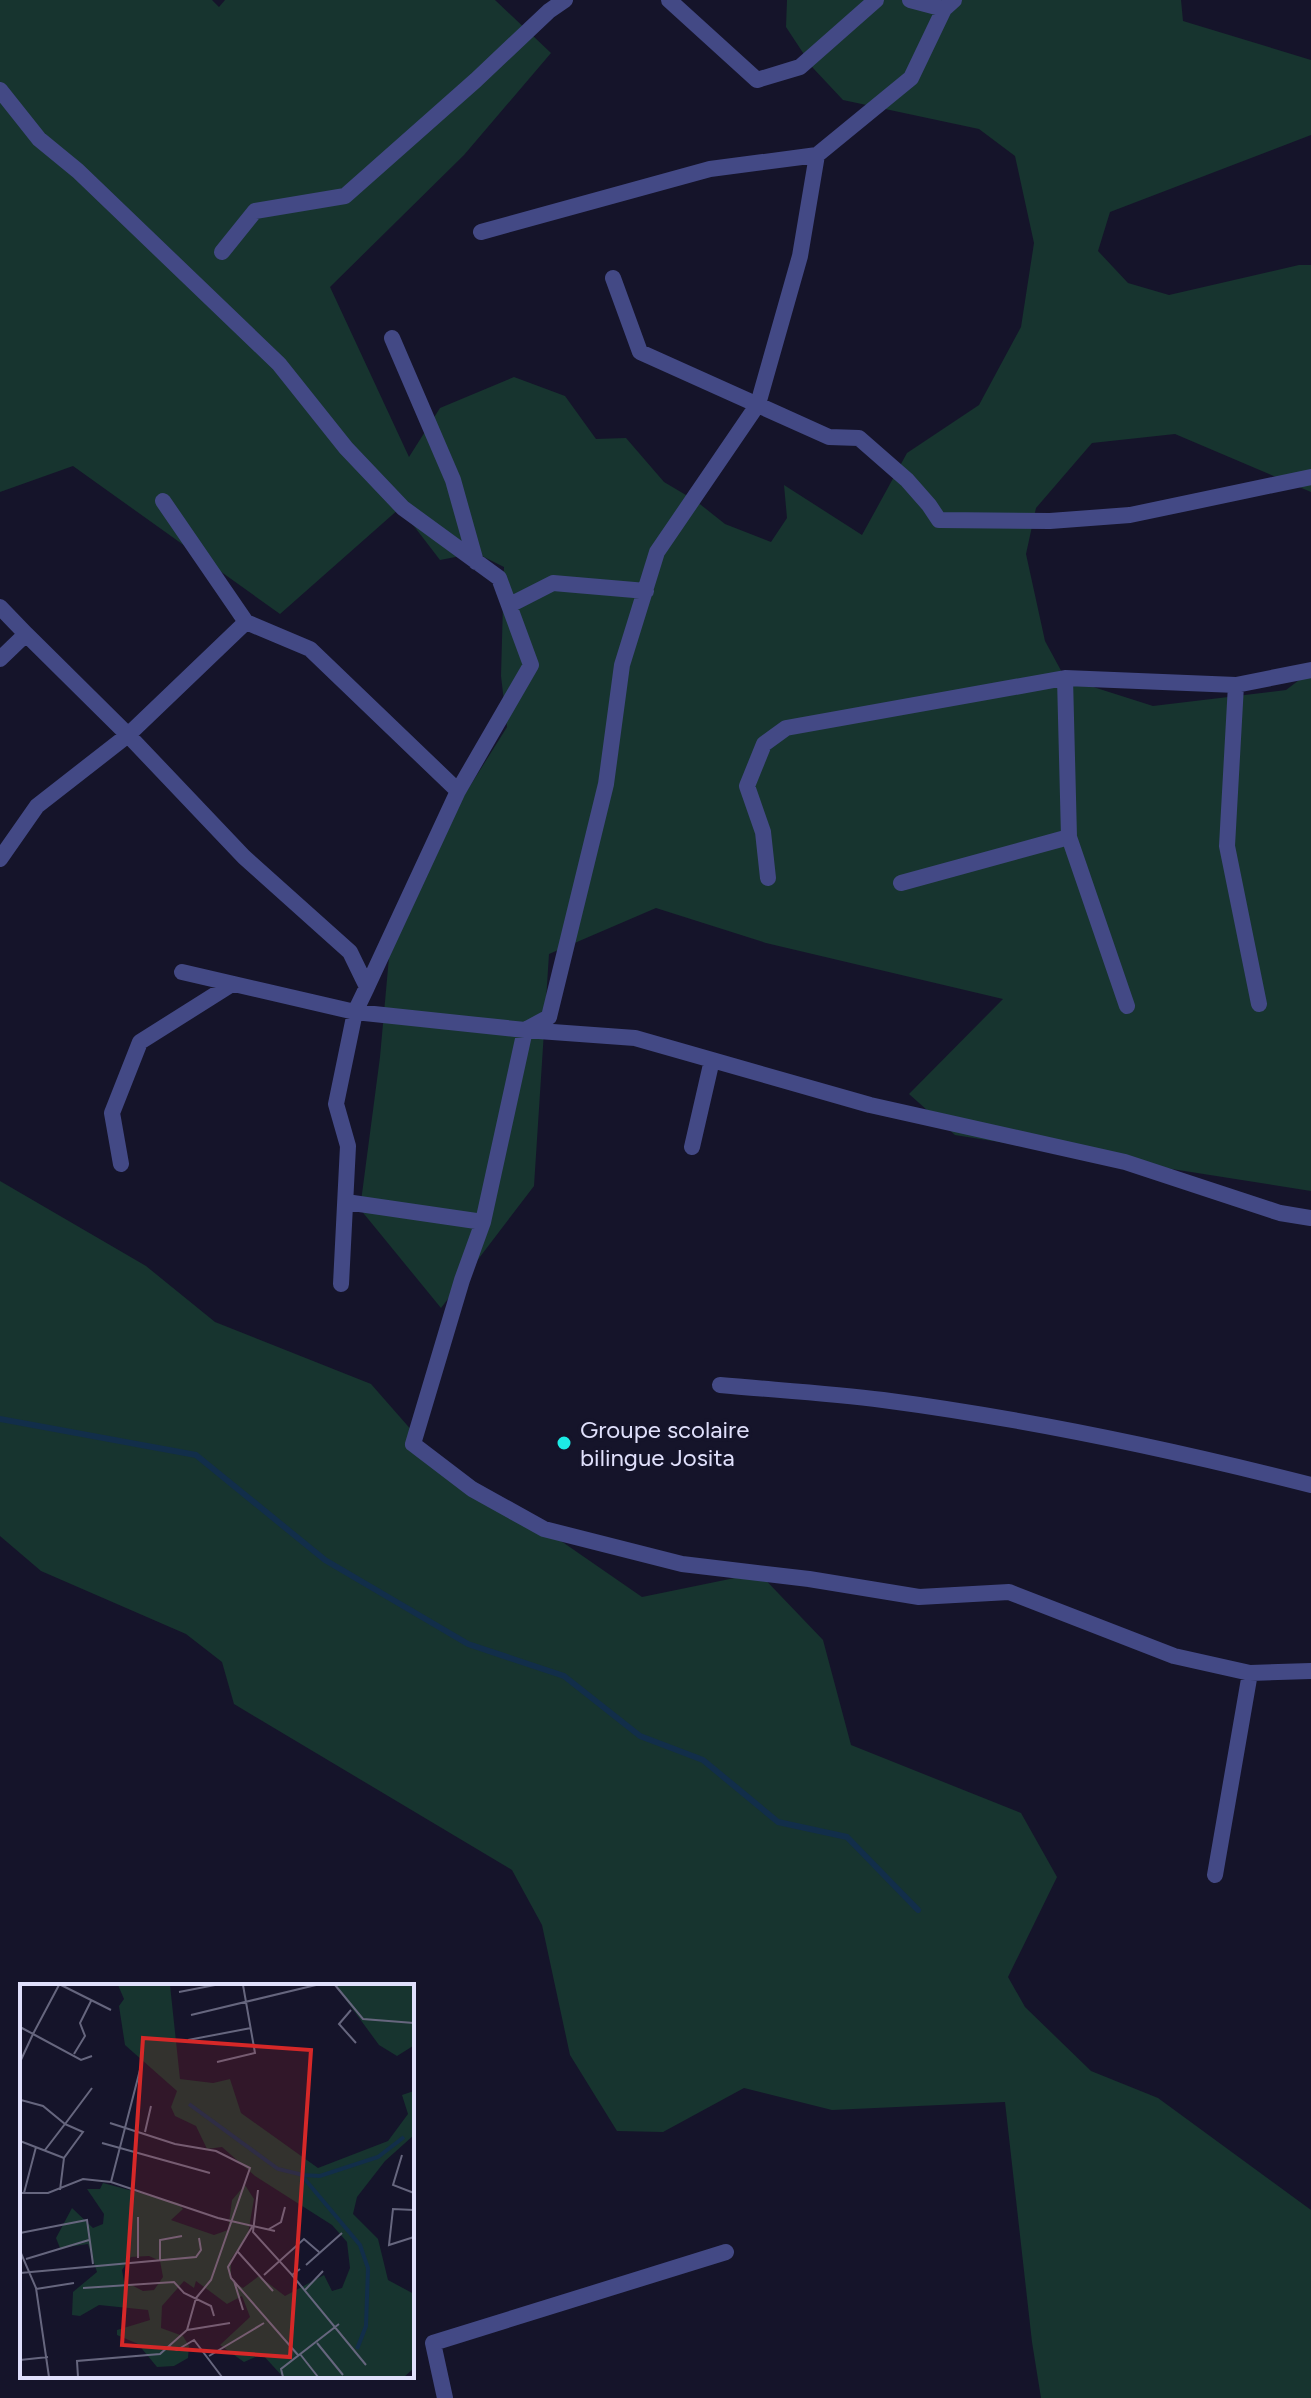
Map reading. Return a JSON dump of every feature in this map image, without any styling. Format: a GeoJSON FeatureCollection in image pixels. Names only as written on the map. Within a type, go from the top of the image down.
{"type":"FeatureCollection","features":[{"type":"Feature","properties":{"kind":"street"},"geometry":{"type":"LineString","coordinates":[[222,252],[255,211],[345,196],[549,11],[565,0]]}},
{"type":"Feature","properties":{"kind":"street"},"geometry":{"type":"LineString","coordinates":[[669,0],[757,80],[800,67],[876,0]]}},
{"type":"Feature","properties":{"kind":"street"},"geometry":{"type":"LineString","coordinates":[[481,232],[710,169],[817,155],[911,78],[949,5],[910,0]]}},
{"type":"Feature","properties":{"kind":"street"},"geometry":{"type":"LineString","coordinates":[[0,90],[39,139],[78,171],[279,364],[346,448],[403,508],[499,578],[531,665],[458,791],[355,1012],[336,1104],[348,1146],[341,1284]]}},
{"type":"Feature","properties":{"kind":"street"},"geometry":{"type":"LineString","coordinates":[[817,155],[800,256],[758,404],[657,552],[622,665],[606,784],[549,1017],[525,1030],[483,1222],[462,1280],[413,1444],[472,1489],[544,1529],[682,1564],[809,1579],[919,1597],[1009,1592],[1174,1656],[1250,1673],[1311,1671]]}},
{"type":"Feature","properties":{"kind":"street"},"geometry":{"type":"LineString","coordinates":[[613,278],[640,352],[829,437],[859,438],[907,480],[939,520],[1050,521],[1130,515],[1311,477]]}},
{"type":"Feature","properties":{"kind":"street"},"geometry":{"type":"LineString","coordinates":[[392,338],[453,480],[476,562]]}},
{"type":"Feature","properties":{"kind":"street"},"geometry":{"type":"LineString","coordinates":[[163,501],[246,622],[310,649],[458,791]]}},
{"type":"Feature","properties":{"kind":"street"},"geometry":{"type":"LineString","coordinates":[[510,605],[553,583],[646,591]]}},
{"type":"Feature","properties":{"kind":"street"},"geometry":{"type":"LineString","coordinates":[[0,607],[244,857],[350,952],[367,987]]}},
{"type":"Feature","properties":{"kind":"street"},"geometry":{"type":"LineString","coordinates":[[0,859],[37,806],[128,735],[246,622]]}},
{"type":"Feature","properties":{"kind":"street"},"geometry":{"type":"LineString","coordinates":[[0,659],[26,634]]}},
{"type":"Feature","properties":{"kind":"street"},"geometry":{"type":"LineString","coordinates":[[768,878],[763,832],[747,786],[764,744],[786,728],[1065,678],[1236,685],[1311,670]]}},
{"type":"Feature","properties":{"kind":"street"},"geometry":{"type":"LineString","coordinates":[[1065,678],[1069,837],[1127,1006]]}},
{"type":"Feature","properties":{"kind":"street"},"geometry":{"type":"LineString","coordinates":[[1236,685],[1227,846],[1259,1004]]}},
{"type":"Feature","properties":{"kind":"street"},"geometry":{"type":"LineString","coordinates":[[901,883],[1069,837]]}},
{"type":"Feature","properties":{"kind":"street"},"geometry":{"type":"LineString","coordinates":[[182,972],[355,1012],[635,1038],[870,1105],[1125,1162],[1280,1213],[1311,1218]]}},
{"type":"Feature","properties":{"kind":"street"},"geometry":{"type":"LineString","coordinates":[[121,1164],[112,1113],[140,1042],[232,984]]}},
{"type":"Feature","properties":{"kind":"street"},"geometry":{"type":"LineString","coordinates":[[692,1147],[712,1060]]}},
{"type":"Feature","properties":{"kind":"street"},"geometry":{"type":"LineString","coordinates":[[346,1202],[483,1222]]}},
{"type":"Feature","properties":{"kind":"street"},"geometry":{"type":"LineString","coordinates":[[720,1385],[881,1400],[1057,1427],[1311,1485]]}},
{"type":"Feature","properties":{"kind":"street"},"geometry":{"type":"LineString","coordinates":[[1215,1875],[1250,1673]]}},
{"type":"Feature","properties":{"kind":"street"},"geometry":{"type":"LineString","coordinates":[[445,2398],[433,2343],[726,2252]]}},
{"type":"Feature","properties":{"kind":"green space"},"geometry":{"type":"Polygon","coordinates":[[[0,0],[212,0],[219,7],[225,0],[495,0],[551,53],[464,155],[330,287],[409,457],[440,408],[514,377],[565,396],[596,439],[626,438],[664,482],[696,501],[725,524],[771,542],[787,518],[784,485],[862,535],[907,453],[979,405],[1021,327],[1034,243],[1015,156],[979,129],[843,100],[813,68],[786,27],[787,0],[1181,0],[1183,21],[1311,60],[1311,135],[1110,212],[1098,251],[1128,283],[1169,295],[1299,265],[1311,265],[1311,492],[1175,434],[1092,443],[1036,508],[1026,554],[1045,641],[1065,678],[1153,706],[1286,690],[1311,671],[1311,1191],[955,1135],[909,1094],[1003,999],[766,943],[656,908],[549,954],[534,1186],[441,1308],[360,1209],[380,1057],[391,935],[460,802],[507,727],[501,676],[504,567],[476,553],[440,560],[400,508],[280,614],[73,466],[0,492],[0,0]]]}},
{"type":"Feature","properties":{"kind":"green space"},"geometry":{"type":"Polygon","coordinates":[[[0,1181],[146,1266],[215,1322],[371,1384],[428,1449],[642,1597],[759,1573],[823,1640],[851,1745],[1021,1813],[1057,1877],[1008,1977],[1025,2007],[1091,2071],[1158,2098],[1311,2210],[1311,2398],[1041,2398],[1005,2102],[832,2110],[744,2088],[663,2132],[617,2131],[570,2055],[542,1925],[512,1870],[234,1704],[222,1662],[186,1634],[41,1571],[0,1536],[0,1181]]]}},
{"type":"Feature","properties":{"kind":"waterway"},"geometry":{"type":"LineString","coordinates":[[0,1419],[196,1455],[325,1560],[468,1644],[564,1676],[640,1736],[703,1760],[778,1822],[847,1837],[918,1910]]}},
{"type":"Feature","properties":{"kind":"place","name":"Groupe scolaire bilingue Josita"},"geometry":{"type":"Point","coordinates":[564,1443]}}]}
